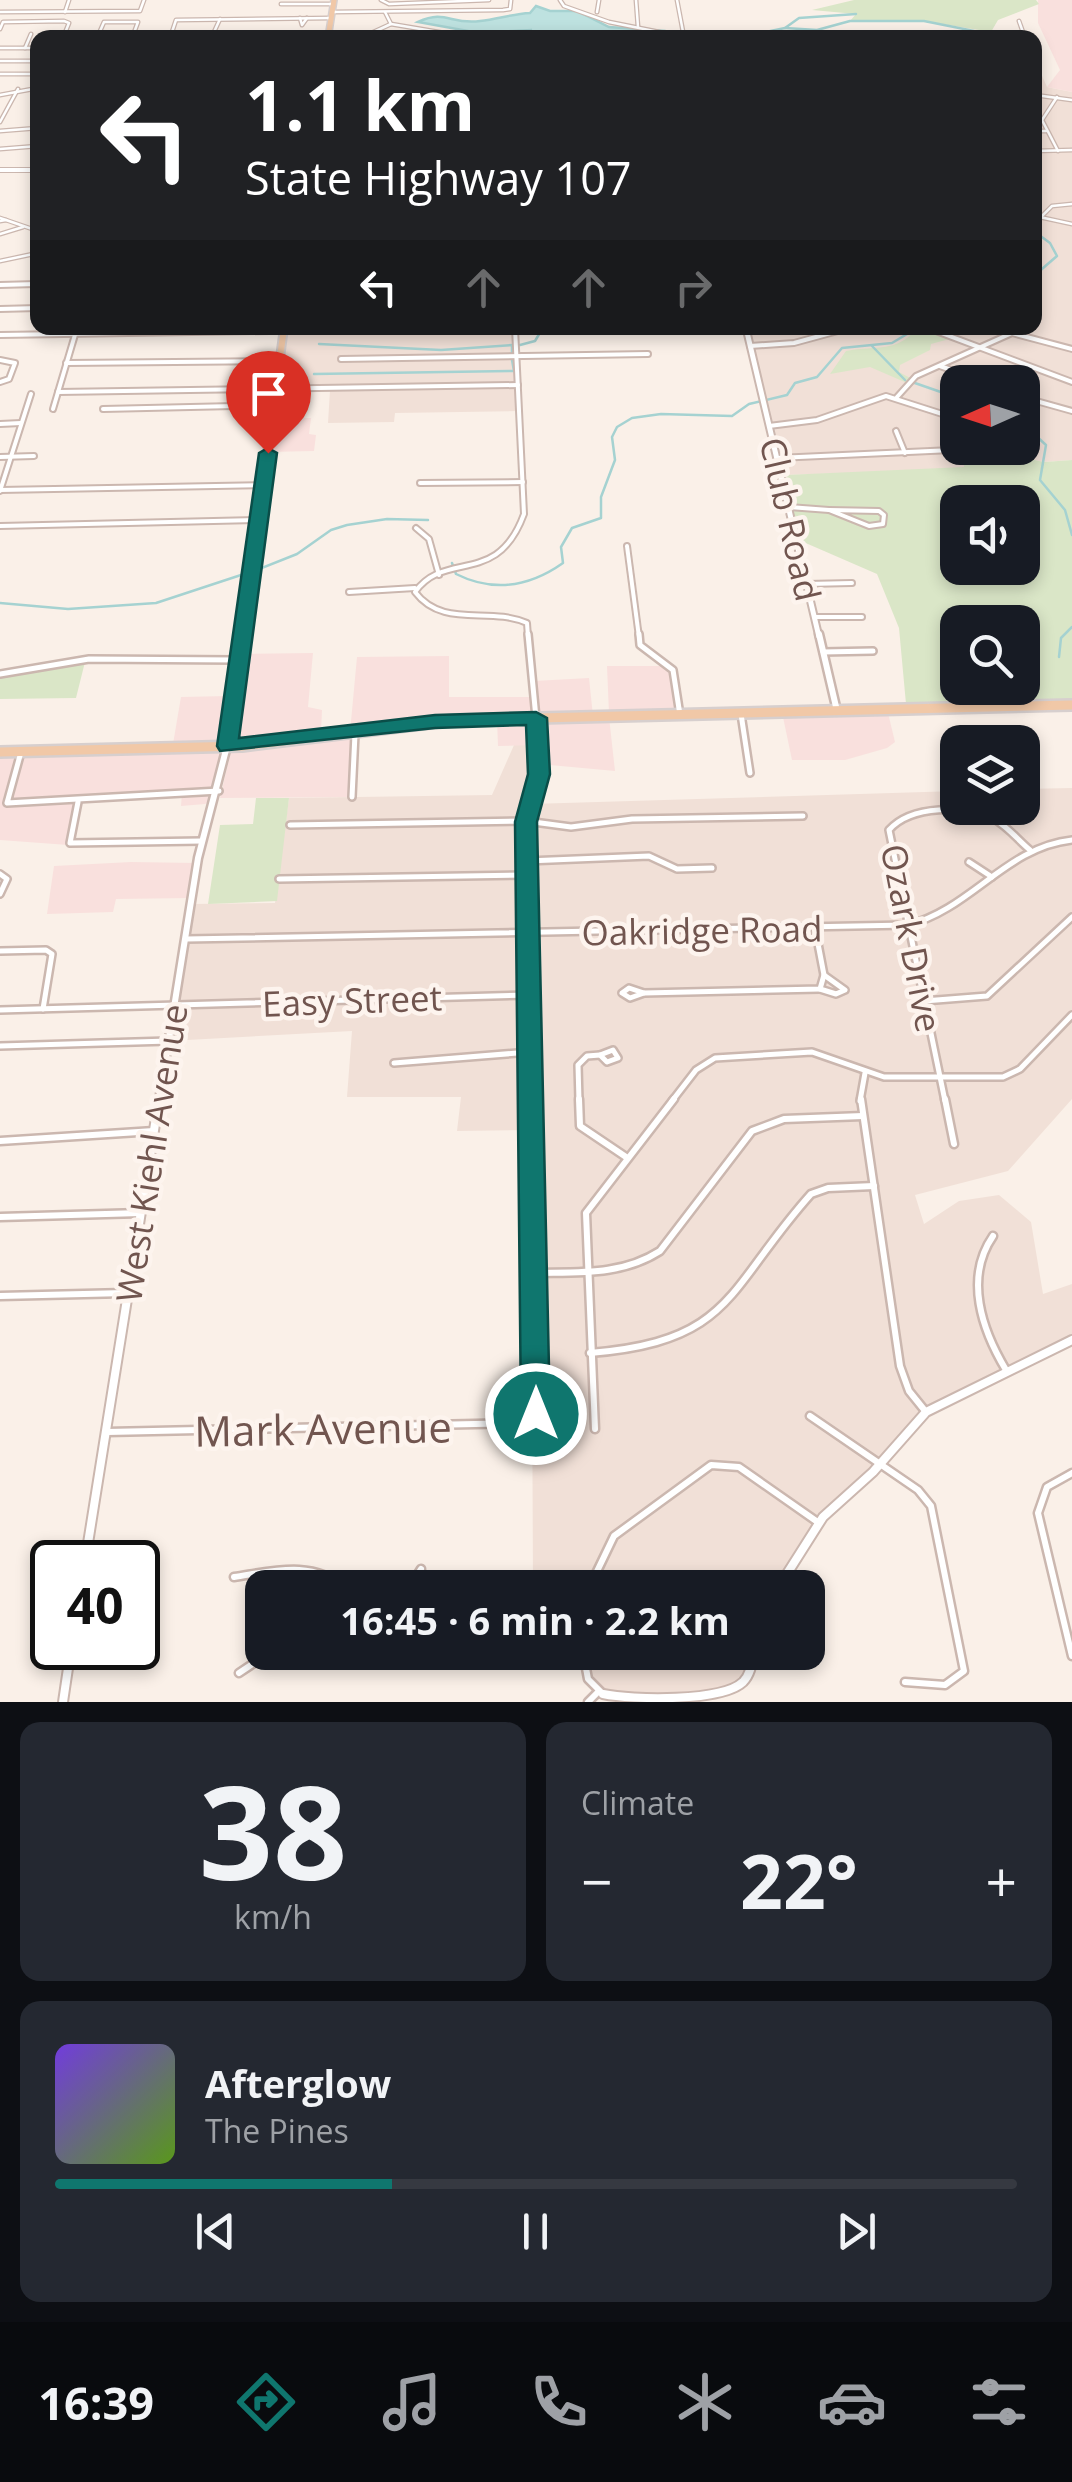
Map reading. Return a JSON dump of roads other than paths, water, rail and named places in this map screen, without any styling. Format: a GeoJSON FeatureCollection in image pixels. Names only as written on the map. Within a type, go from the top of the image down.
{"type":"FeatureCollection","features":[{"type":"Feature","properties":{"kind":"main road"},"geometry":{"type":"LineString","coordinates":[[329,30],[334,2]]}},
{"type":"Feature","properties":{"kind":"main road"},"geometry":{"type":"LineString","coordinates":[[227,746],[283,335]]}},
{"type":"Feature","properties":{"kind":"main road"},"geometry":{"type":"LineString","coordinates":[[0,752],[227,746],[435,722],[1072,704]]}},
{"type":"Feature","properties":{"kind":"street"},"geometry":{"type":"LineString","coordinates":[[64,12],[70,0]]}},
{"type":"Feature","properties":{"kind":"street"},"geometry":{"type":"LineString","coordinates":[[0,12],[140,11],[144,0]]}},
{"type":"Feature","properties":{"kind":"street"},"geometry":{"type":"LineString","coordinates":[[381,0],[489,0]]}},
{"type":"Feature","properties":{"kind":"street"},"geometry":{"type":"LineString","coordinates":[[560,0],[566,7],[594,13],[606,21],[657,30]]}},
{"type":"Feature","properties":{"kind":"street"},"geometry":{"type":"LineString","coordinates":[[594,13],[600,11],[598,0]]}},
{"type":"Feature","properties":{"kind":"street"},"geometry":{"type":"LineString","coordinates":[[636,0],[638,26]]}},
{"type":"Feature","properties":{"kind":"street"},"geometry":{"type":"LineString","coordinates":[[677,0],[684,30]]}},
{"type":"Feature","properties":{"kind":"street"},"geometry":{"type":"LineString","coordinates":[[280,4],[334,2]]}},
{"type":"Feature","properties":{"kind":"street"},"geometry":{"type":"LineString","coordinates":[[416,11],[417,2]]}},
{"type":"Feature","properties":{"kind":"street"},"geometry":{"type":"LineString","coordinates":[[173,30],[176,20],[300,18],[302,25],[307,18],[332,15],[504,10],[511,2]]}},
{"type":"Feature","properties":{"kind":"street"},"geometry":{"type":"LineString","coordinates":[[385,12],[391,24]]}},
{"type":"Feature","properties":{"kind":"street"},"geometry":{"type":"LineString","coordinates":[[215,30],[220,19]]}},
{"type":"Feature","properties":{"kind":"street"},"geometry":{"type":"LineString","coordinates":[[260,25],[261,19]]}},
{"type":"Feature","properties":{"kind":"street"},"geometry":{"type":"LineString","coordinates":[[101,30],[106,21],[130,20],[138,22],[135,30]]}},
{"type":"Feature","properties":{"kind":"street"},"geometry":{"type":"LineString","coordinates":[[0,29],[3,22],[66,21],[64,30]]}},
{"type":"Feature","properties":{"kind":"street"},"geometry":{"type":"LineString","coordinates":[[1019,21],[1022,30]]}},
{"type":"Feature","properties":{"kind":"street"},"geometry":{"type":"LineString","coordinates":[[379,30],[391,24],[445,30]]}},
{"type":"Feature","properties":{"kind":"street"},"geometry":{"type":"LineString","coordinates":[[407,26],[407,30]]}},
{"type":"Feature","properties":{"kind":"street"},"geometry":{"type":"LineString","coordinates":[[24,48],[30,36]]}},
{"type":"Feature","properties":{"kind":"street"},"geometry":{"type":"LineString","coordinates":[[0,48],[30,48]]}},
{"type":"Feature","properties":{"kind":"street"},"geometry":{"type":"LineString","coordinates":[[0,61],[30,60]]}},
{"type":"Feature","properties":{"kind":"street"},"geometry":{"type":"LineString","coordinates":[[0,74],[30,74]]}},
{"type":"Feature","properties":{"kind":"street"},"geometry":{"type":"LineString","coordinates":[[0,95],[30,88]]}},
{"type":"Feature","properties":{"kind":"street"},"geometry":{"type":"LineString","coordinates":[[0,122],[18,89]]}},
{"type":"Feature","properties":{"kind":"street"},"geometry":{"type":"LineString","coordinates":[[1042,96],[1072,100]]}},
{"type":"Feature","properties":{"kind":"street"},"geometry":{"type":"LineString","coordinates":[[1057,97],[1043,114],[1046,131],[1058,150]]}},
{"type":"Feature","properties":{"kind":"street"},"geometry":{"type":"LineString","coordinates":[[0,131],[30,129]]}},
{"type":"Feature","properties":{"kind":"street"},"geometry":{"type":"LineString","coordinates":[[0,148],[30,146]]}},
{"type":"Feature","properties":{"kind":"street"},"geometry":{"type":"LineString","coordinates":[[1042,151],[1072,150]]}},
{"type":"Feature","properties":{"kind":"street"},"geometry":{"type":"LineString","coordinates":[[0,170],[30,170]]}},
{"type":"Feature","properties":{"kind":"street"},"geometry":{"type":"LineString","coordinates":[[1042,213],[1052,206],[1072,204]]}},
{"type":"Feature","properties":{"kind":"street"},"geometry":{"type":"LineString","coordinates":[[1042,217],[1072,224]]}},
{"type":"Feature","properties":{"kind":"street"},"geometry":{"type":"LineString","coordinates":[[2,220],[30,229]]}},
{"type":"Feature","properties":{"kind":"street"},"geometry":{"type":"LineString","coordinates":[[0,234],[24,228]]}},
{"type":"Feature","properties":{"kind":"street"},"geometry":{"type":"LineString","coordinates":[[0,260],[30,254]]}},
{"type":"Feature","properties":{"kind":"street"},"geometry":{"type":"LineString","coordinates":[[0,284],[30,284]]}},
{"type":"Feature","properties":{"kind":"street"},"geometry":{"type":"LineString","coordinates":[[0,309],[30,308]]}},
{"type":"Feature","properties":{"kind":"street"},"geometry":{"type":"LineString","coordinates":[[0,335],[30,333]]}},
{"type":"Feature","properties":{"kind":"street"},"geometry":{"type":"LineString","coordinates":[[53,409],[75,335]]}},
{"type":"Feature","properties":{"kind":"street"},"geometry":{"type":"LineString","coordinates":[[349,592],[415,588],[439,575],[499,555],[516,542],[524,514],[516,335]]}},
{"type":"Feature","properties":{"kind":"street","name":"Club Road"},"geometry":{"type":"LineString","coordinates":[[748,335],[836,711]]}},
{"type":"Feature","properties":{"kind":"street"},"geometry":{"type":"LineString","coordinates":[[750,346],[786,344],[823,335]]}},
{"type":"Feature","properties":{"kind":"street"},"geometry":{"type":"LineString","coordinates":[[945,335],[1072,382]]}},
{"type":"Feature","properties":{"kind":"street"},"geometry":{"type":"LineString","coordinates":[[897,397],[909,381],[1011,335]]}},
{"type":"Feature","properties":{"kind":"street"},"geometry":{"type":"LineString","coordinates":[[1028,335],[1072,349]]}},
{"type":"Feature","properties":{"kind":"street"},"geometry":{"type":"LineString","coordinates":[[342,359],[648,354]]}},
{"type":"Feature","properties":{"kind":"street"},"geometry":{"type":"LineString","coordinates":[[0,360],[15,364],[9,379],[0,382]]}},
{"type":"Feature","properties":{"kind":"street"},"geometry":{"type":"LineString","coordinates":[[66,364],[280,360]]}},
{"type":"Feature","properties":{"kind":"street"},"geometry":{"type":"LineString","coordinates":[[58,392],[518,386]]}},
{"type":"Feature","properties":{"kind":"street"},"geometry":{"type":"LineString","coordinates":[[31,394],[0,490],[264,485]]}},
{"type":"Feature","properties":{"kind":"street"},"geometry":{"type":"LineString","coordinates":[[769,426],[817,420],[873,398],[897,397],[940,413]]}},
{"type":"Feature","properties":{"kind":"street"},"geometry":{"type":"LineString","coordinates":[[1040,401],[1072,411]]}},
{"type":"Feature","properties":{"kind":"street"},"geometry":{"type":"LineString","coordinates":[[103,410],[274,405]]}},
{"type":"Feature","properties":{"kind":"street"},"geometry":{"type":"LineString","coordinates":[[0,424],[21,424]]}},
{"type":"Feature","properties":{"kind":"street"},"geometry":{"type":"LineString","coordinates":[[896,431],[904,453]]}},
{"type":"Feature","properties":{"kind":"street"},"geometry":{"type":"LineString","coordinates":[[777,458],[940,451]]}},
{"type":"Feature","properties":{"kind":"street"},"geometry":{"type":"LineString","coordinates":[[0,457],[34,456]]}},
{"type":"Feature","properties":{"kind":"street"},"geometry":{"type":"LineString","coordinates":[[420,483],[523,482]]}},
{"type":"Feature","properties":{"kind":"street"},"geometry":{"type":"LineString","coordinates":[[788,507],[878,510],[884,515],[883,524],[869,526],[830,510]]}},
{"type":"Feature","properties":{"kind":"street"},"geometry":{"type":"LineString","coordinates":[[0,526],[259,520]]}},
{"type":"Feature","properties":{"kind":"street"},"geometry":{"type":"LineString","coordinates":[[416,528],[430,539],[439,575]]}},
{"type":"Feature","properties":{"kind":"street"},"geometry":{"type":"LineString","coordinates":[[627,546],[640,644],[673,670],[680,715]]}},
{"type":"Feature","properties":{"kind":"street"},"geometry":{"type":"LineString","coordinates":[[807,584],[852,584]]}},
{"type":"Feature","properties":{"kind":"street"},"geometry":{"type":"LineString","coordinates":[[415,588],[420,601],[444,612],[512,616],[527,623],[539,774],[526,822],[536,1414]]}},
{"type":"Feature","properties":{"kind":"street"},"geometry":{"type":"LineString","coordinates":[[814,618],[862,617]]}},
{"type":"Feature","properties":{"kind":"street"},"geometry":{"type":"LineString","coordinates":[[823,652],[873,651]]}},
{"type":"Feature","properties":{"kind":"street"},"geometry":{"type":"LineString","coordinates":[[0,674],[60,660],[109,656],[240,660]]}},
{"type":"Feature","properties":{"kind":"street"},"geometry":{"type":"LineString","coordinates":[[741,714],[750,773]]}},
{"type":"Feature","properties":{"kind":"street"},"geometry":{"type":"LineString","coordinates":[[352,796],[356,731]]}},
{"type":"Feature","properties":{"kind":"street","name":"West Kiehl Avenue"},"geometry":{"type":"LineString","coordinates":[[89,1540],[202,841],[219,790],[227,746]]}},
{"type":"Feature","properties":{"kind":"street"},"geometry":{"type":"LineString","coordinates":[[21,752],[8,803],[78,802],[118,792],[219,790]]}},
{"type":"Feature","properties":{"kind":"street"},"geometry":{"type":"LineString","coordinates":[[78,802],[70,843],[202,841]]}},
{"type":"Feature","properties":{"kind":"street","name":"Ozark Drive"},"geometry":{"type":"LineString","coordinates":[[954,1144],[889,834],[898,819],[911,814],[984,815],[1030,850]]}},
{"type":"Feature","properties":{"kind":"street"},"geometry":{"type":"LineString","coordinates":[[290,825],[526,822],[571,828],[632,819],[804,816]]}},
{"type":"Feature","properties":{"kind":"street","name":"Oakridge Road"},"geometry":{"type":"LineString","coordinates":[[186,939],[908,926],[933,919],[1030,850],[1047,842],[1072,840]]}},
{"type":"Feature","properties":{"kind":"street"},"geometry":{"type":"LineString","coordinates":[[527,861],[649,856],[677,869],[712,868]]}},
{"type":"Feature","properties":{"kind":"street"},"geometry":{"type":"LineString","coordinates":[[968,862],[992,877]]}},
{"type":"Feature","properties":{"kind":"street"},"geometry":{"type":"LineString","coordinates":[[0,874],[8,879],[0,894]]}},
{"type":"Feature","properties":{"kind":"street"},"geometry":{"type":"LineString","coordinates":[[279,880],[527,876]]}},
{"type":"Feature","properties":{"kind":"street"},"geometry":{"type":"LineString","coordinates":[[924,1001],[987,996],[1072,917]]}},
{"type":"Feature","properties":{"kind":"street"},"geometry":{"type":"LineString","coordinates":[[815,928],[824,975],[820,988]]}},
{"type":"Feature","properties":{"kind":"street"},"geometry":{"type":"LineString","coordinates":[[0,951],[46,950],[52,954],[42,1009]]}},
{"type":"Feature","properties":{"kind":"street"},"geometry":{"type":"LineString","coordinates":[[644,993],[820,988],[836,994],[845,990],[824,975]]}},
{"type":"Feature","properties":{"kind":"street","name":"Easy Street"},"geometry":{"type":"LineString","coordinates":[[0,1010],[530,995]]}},
{"type":"Feature","properties":{"kind":"street"},"geometry":{"type":"LineString","coordinates":[[596,1429],[586,1213],[626,1156],[696,1070],[715,1058],[746,1053],[812,1052],[865,1073],[992,1078],[1016,1072],[1072,1014]]}},
{"type":"Feature","properties":{"kind":"street"},"geometry":{"type":"LineString","coordinates":[[0,1046],[169,1041]]}},
{"type":"Feature","properties":{"kind":"street"},"geometry":{"type":"LineString","coordinates":[[394,1063],[530,1052]]}},
{"type":"Feature","properties":{"kind":"street"},"geometry":{"type":"LineString","coordinates":[[600,1055],[587,1056],[578,1065],[580,1126],[626,1156]]}},
{"type":"Feature","properties":{"kind":"street"},"geometry":{"type":"LineString","coordinates":[[865,1073],[859,1092],[887,1300],[900,1366],[909,1391],[926,1412]]}},
{"type":"Feature","properties":{"kind":"street"},"geometry":{"type":"LineString","coordinates":[[534,1272],[620,1270],[660,1251],[747,1136],[760,1126],[784,1118],[863,1116]]}},
{"type":"Feature","properties":{"kind":"street"},"geometry":{"type":"LineString","coordinates":[[0,1141],[154,1132]]}},
{"type":"Feature","properties":{"kind":"street"},"geometry":{"type":"LineString","coordinates":[[590,1352],[640,1350],[700,1326],[735,1297],[811,1194],[828,1188],[874,1186]]}},
{"type":"Feature","properties":{"kind":"street"},"geometry":{"type":"LineString","coordinates":[[0,1217],[141,1213]]}},
{"type":"Feature","properties":{"kind":"street"},"geometry":{"type":"LineString","coordinates":[[993,1236],[978,1257],[977,1275],[994,1351],[1006,1370]]}},
{"type":"Feature","properties":{"kind":"street"},"geometry":{"type":"LineString","coordinates":[[0,1296],[129,1293]]}},
{"type":"Feature","properties":{"kind":"street"},"geometry":{"type":"LineString","coordinates":[[789,1570],[819,1523],[926,1412],[1072,1340]]}},
{"type":"Feature","properties":{"kind":"street","name":"Mark Avenue"},"geometry":{"type":"LineString","coordinates":[[106,1432],[524,1423],[536,1414]]}},
{"type":"Feature","properties":{"kind":"street"},"geometry":{"type":"LineString","coordinates":[[810,1416],[918,1490],[930,1506],[965,1663],[962,1677],[950,1686],[905,1682]]}},
{"type":"Feature","properties":{"kind":"street"},"geometry":{"type":"LineString","coordinates":[[598,1570],[614,1536],[711,1464],[739,1467],[819,1523]]}},
{"type":"Feature","properties":{"kind":"street"},"geometry":{"type":"LineString","coordinates":[[1072,1474],[1048,1484],[1040,1496],[1038,1514],[1072,1656]]}},
{"type":"Feature","properties":{"kind":"street"},"geometry":{"type":"LineString","coordinates":[[234,1577],[245,1576]]}},
{"type":"Feature","properties":{"kind":"street"},"geometry":{"type":"LineString","coordinates":[[239,1673],[245,1669]]}},
{"type":"Feature","properties":{"kind":"street"},"geometry":{"type":"LineString","coordinates":[[62,1702],[67,1670]]}},
{"type":"Feature","properties":{"kind":"street"},"geometry":{"type":"LineString","coordinates":[[586,1670],[588,1679],[601,1692],[637,1697],[727,1692],[748,1676],[750,1670]]}},
{"type":"Feature","properties":{"kind":"street"},"geometry":{"type":"LineString","coordinates":[[588,1702],[601,1692]]}},
{"type":"Feature","properties":{"kind":"water"},"geometry":{"type":"Polygon","coordinates":[[[536,6],[550,11],[577,11],[609,27],[651,30],[462,30],[418,22],[442,17],[470,22],[530,13],[536,6]]]}},
{"type":"Feature","properties":{"kind":"waterway"},"geometry":{"type":"LineString","coordinates":[[785,28],[799,18],[856,14]]}},
{"type":"Feature","properties":{"kind":"waterway"},"geometry":{"type":"LineString","coordinates":[[817,30],[850,21],[924,21],[969,30]]}},
{"type":"Feature","properties":{"kind":"waterway"},"geometry":{"type":"LineString","coordinates":[[775,30],[785,28]]}},
{"type":"Feature","properties":{"kind":"waterway"},"geometry":{"type":"LineString","coordinates":[[785,28],[817,30]]}},
{"type":"Feature","properties":{"kind":"waterway"},"geometry":{"type":"LineString","coordinates":[[1042,237],[1057,256],[1042,269]]}},
{"type":"Feature","properties":{"kind":"waterway"},"geometry":{"type":"LineString","coordinates":[[520,345],[535,341],[539,335]]}},
{"type":"Feature","properties":{"kind":"waterway"},"geometry":{"type":"LineString","coordinates":[[452,563],[456,574],[484,584],[511,585],[537,578],[563,563],[561,547],[572,528],[601,518],[601,497],[615,460],[612,437],[617,427],[632,418],[661,414],[732,416],[749,404],[787,395],[795,383],[817,377],[842,348],[892,343],[905,335]]}},
{"type":"Feature","properties":{"kind":"waterway"},"geometry":{"type":"LineString","coordinates":[[319,344],[441,350],[512,345],[512,355]]}},
{"type":"Feature","properties":{"kind":"waterway"},"geometry":{"type":"LineString","coordinates":[[872,346],[905,380]]}},
{"type":"Feature","properties":{"kind":"waterway"},"geometry":{"type":"LineString","coordinates":[[314,374],[514,371],[512,360]]}},
{"type":"Feature","properties":{"kind":"waterway"},"geometry":{"type":"LineString","coordinates":[[912,382],[940,392]]}},
{"type":"Feature","properties":{"kind":"waterway"},"geometry":{"type":"LineString","coordinates":[[1040,440],[1046,445],[1040,480],[1065,510],[1072,535]]}},
{"type":"Feature","properties":{"kind":"waterway"},"geometry":{"type":"LineString","coordinates":[[254,571],[297,554],[331,530],[347,525],[387,519],[428,520]]}},
{"type":"Feature","properties":{"kind":"waterway"},"geometry":{"type":"LineString","coordinates":[[0,603],[68,609],[156,603],[241,575]]}},
{"type":"Feature","properties":{"kind":"waterway"},"geometry":{"type":"LineString","coordinates":[[1059,657],[1061,638],[1072,627]]}}]}
